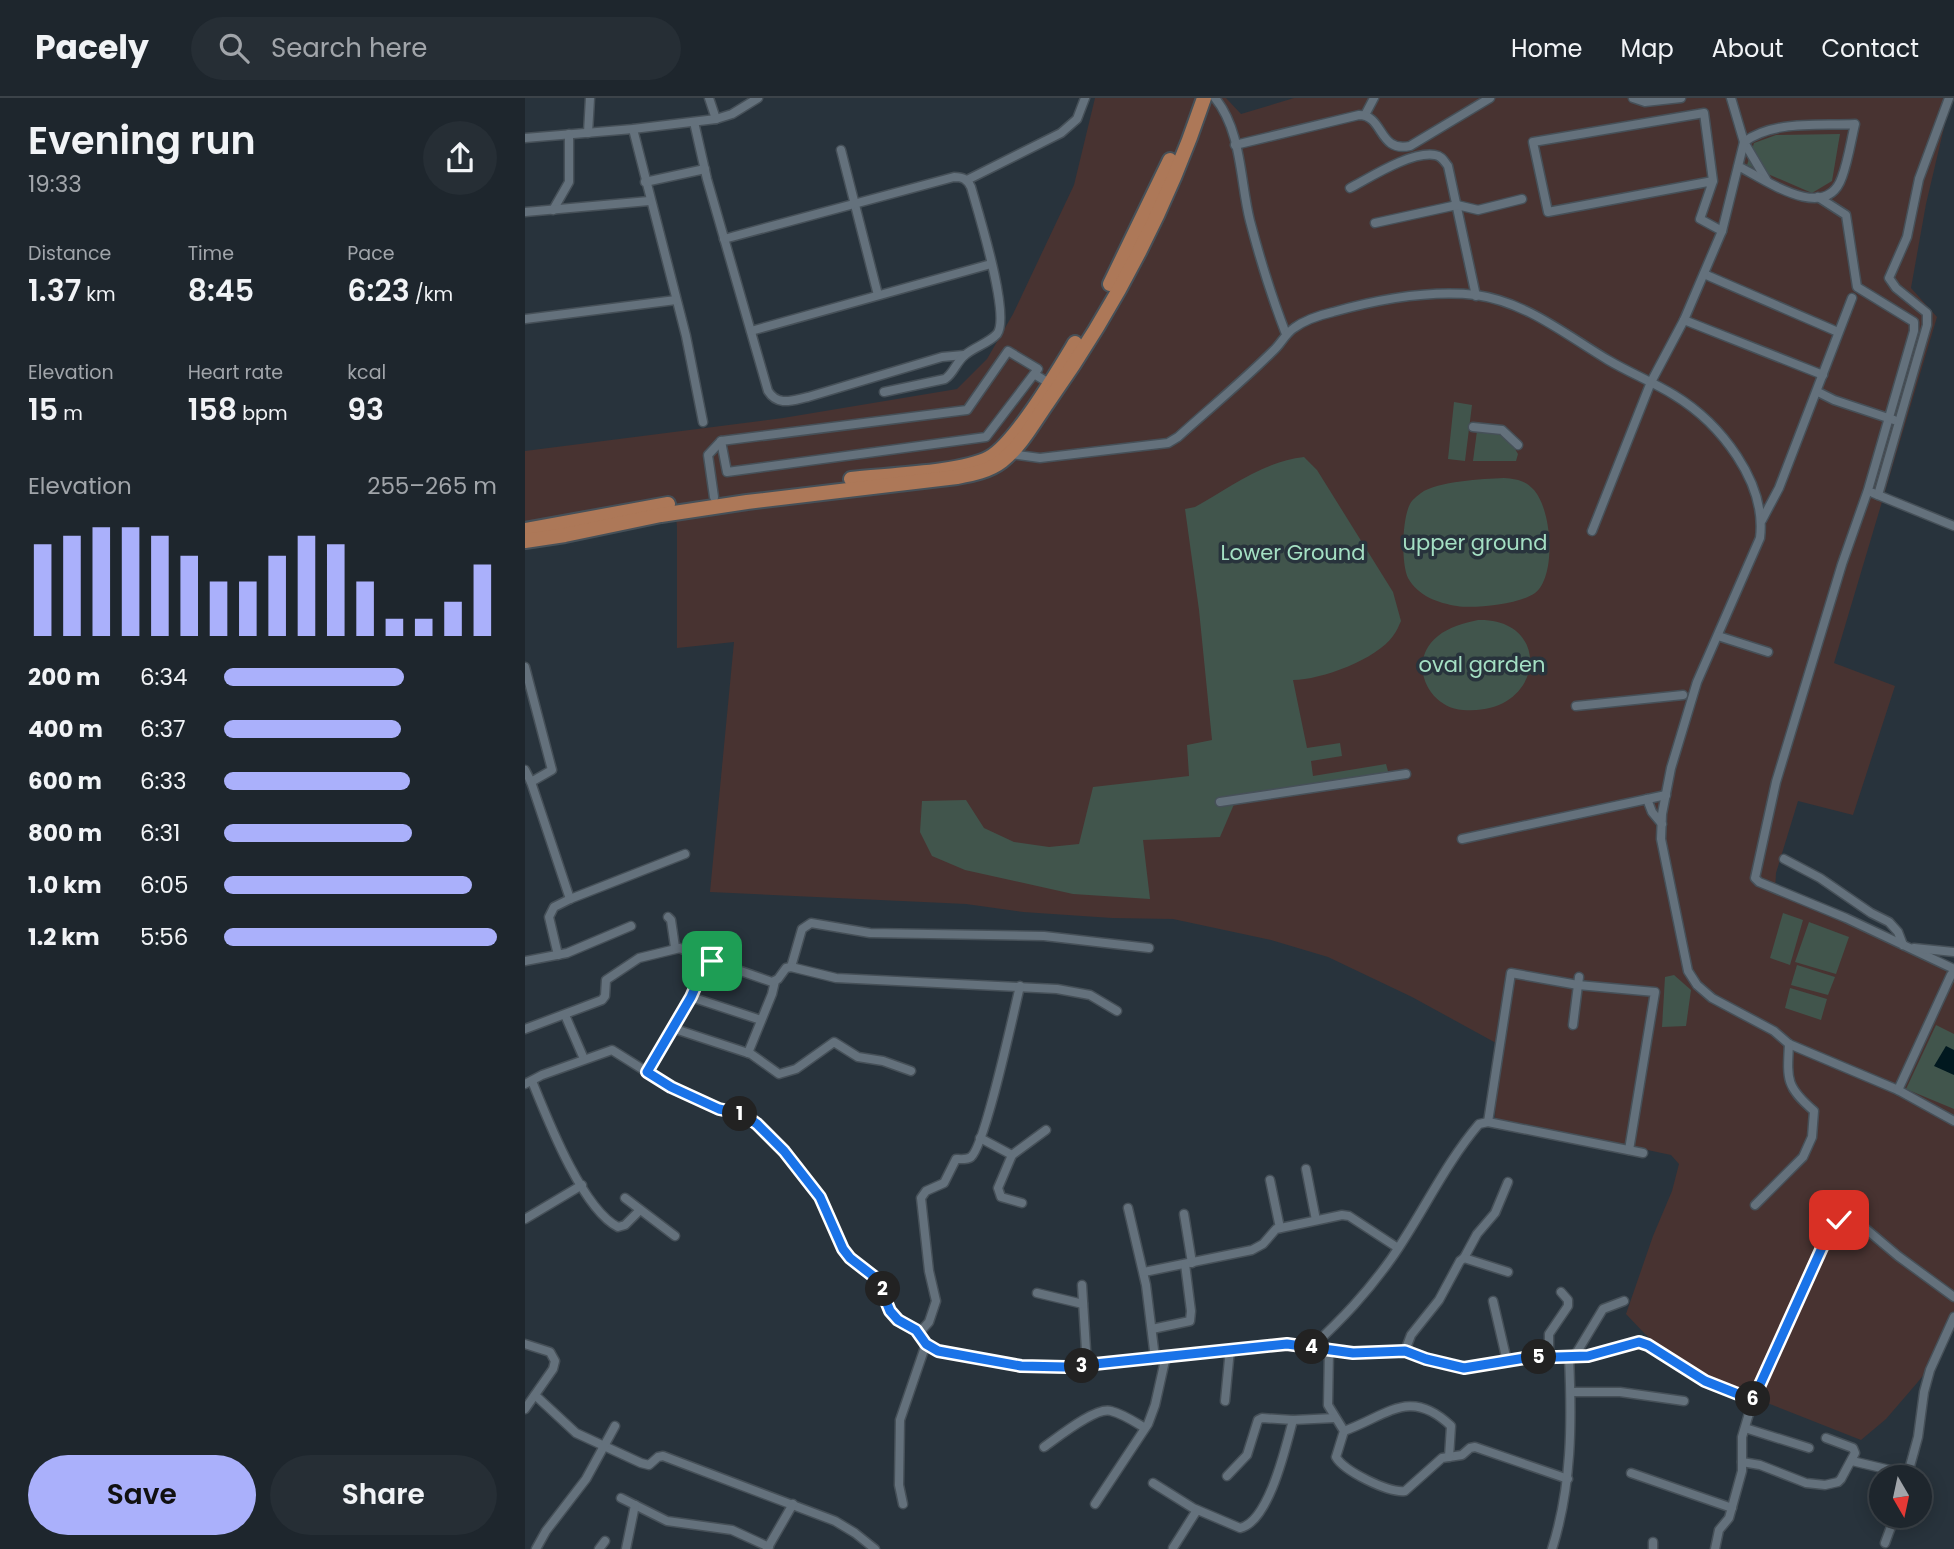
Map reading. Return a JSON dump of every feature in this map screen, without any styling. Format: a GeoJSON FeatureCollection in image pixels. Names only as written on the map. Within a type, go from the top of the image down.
{"type":"FeatureCollection","features":[{"type":"Feature","properties":{"kind":"highway"},"geometry":{"type":"LineString","coordinates":[[525,530],[714,497],[930,471],[983,461],[999,451],[1049,383],[1090,320],[1127,253],[1181,137],[1193,98]]}},
{"type":"Feature","properties":{"kind":"highway"},"geometry":{"type":"LineString","coordinates":[[525,541],[565,536],[661,515],[957,477],[993,467],[1010,454],[1062,382],[1131,267],[1169,186],[1204,98]]}},
{"type":"Feature","properties":{"kind":"street"},"geometry":{"type":"LineString","coordinates":[[588,133],[590,98]]}},
{"type":"Feature","properties":{"kind":"street"},"geometry":{"type":"LineString","coordinates":[[709,98],[716,119]]}},
{"type":"Feature","properties":{"kind":"street"},"geometry":{"type":"LineString","coordinates":[[525,138],[716,119],[732,114],[758,98]]}},
{"type":"Feature","properties":{"kind":"street"},"geometry":{"type":"LineString","coordinates":[[967,180],[1061,133],[1077,119],[1085,98]]}},
{"type":"Feature","properties":{"kind":"street"},"geometry":{"type":"LineString","coordinates":[[1215,98],[1225,113],[1235,145],[1251,223],[1286,334]]}},
{"type":"Feature","properties":{"kind":"street"},"geometry":{"type":"LineString","coordinates":[[1365,115],[1374,98]]}},
{"type":"Feature","properties":{"kind":"street"},"geometry":{"type":"LineString","coordinates":[[1365,115],[1391,145],[1397,148],[1410,146],[1490,98]]}},
{"type":"Feature","properties":{"kind":"street"},"geometry":{"type":"LineString","coordinates":[[1633,98],[1653,102],[1681,98]]}},
{"type":"Feature","properties":{"kind":"street"},"geometry":{"type":"LineString","coordinates":[[1731,98],[1744,142],[1767,181]]}},
{"type":"Feature","properties":{"kind":"street"},"geometry":{"type":"LineString","coordinates":[[1878,495],[1927,325],[1927,313],[1896,288],[1889,278],[1907,237],[1919,179],[1949,98]]}},
{"type":"Feature","properties":{"kind":"street"},"geometry":{"type":"LineString","coordinates":[[1713,181],[1548,212],[1533,142],[1704,113],[1713,181],[1700,219],[1722,231]]}},
{"type":"Feature","properties":{"kind":"street"},"geometry":{"type":"LineString","coordinates":[[1235,145],[1341,118],[1365,115]]}},
{"type":"Feature","properties":{"kind":"street"},"geometry":{"type":"LineString","coordinates":[[694,122],[768,391],[778,401],[808,397],[942,357],[964,355]]}},
{"type":"Feature","properties":{"kind":"street"},"geometry":{"type":"LineString","coordinates":[[1592,531],[1651,382],[1684,320],[1722,231],[1738,166],[1744,142],[1755,134],[1773,128],[1854,124],[1842,180],[1832,192],[1812,200],[1796,196],[1738,166]]}},
{"type":"Feature","properties":{"kind":"street"},"geometry":{"type":"LineString","coordinates":[[633,129],[703,422]]}},
{"type":"Feature","properties":{"kind":"street"},"geometry":{"type":"LineString","coordinates":[[553,210],[569,183],[569,134]]}},
{"type":"Feature","properties":{"kind":"street"},"geometry":{"type":"LineString","coordinates":[[841,150],[878,295]]}},
{"type":"Feature","properties":{"kind":"street"},"geometry":{"type":"LineString","coordinates":[[1350,188],[1405,160],[1437,155],[1448,166],[1476,296]]}},
{"type":"Feature","properties":{"kind":"street"},"geometry":{"type":"LineString","coordinates":[[645,182],[705,169]]}},
{"type":"Feature","properties":{"kind":"street"},"geometry":{"type":"LineString","coordinates":[[725,239],[954,177],[967,180],[997,286],[1001,325],[995,336],[964,355],[950,376],[884,392]]}},
{"type":"Feature","properties":{"kind":"street"},"geometry":{"type":"LineString","coordinates":[[1818,197],[1846,215],[1857,287],[1914,323],[1914,331],[1868,490],[1842,564],[1776,782],[1754,875],[1759,882],[1905,946],[1952,972],[1898,1090]]}},
{"type":"Feature","properties":{"kind":"street"},"geometry":{"type":"LineString","coordinates":[[1375,223],[1457,205],[1478,210],[1522,199]]}},
{"type":"Feature","properties":{"kind":"street"},"geometry":{"type":"LineString","coordinates":[[525,212],[649,201]]}},
{"type":"Feature","properties":{"kind":"street"},"geometry":{"type":"LineString","coordinates":[[751,331],[991,264]]}},
{"type":"Feature","properties":{"kind":"street"},"geometry":{"type":"LineString","coordinates":[[1704,274],[1838,332]]}},
{"type":"Feature","properties":{"kind":"street"},"geometry":{"type":"LineString","coordinates":[[1010,454],[1040,458],[1168,443],[1275,350],[1286,334],[1303,323],[1331,312],[1383,300],[1476,296],[1512,306],[1553,323],[1610,361],[1676,396],[1726,440],[1750,480],[1762,520]]}},
{"type":"Feature","properties":{"kind":"street"},"geometry":{"type":"LineString","coordinates":[[1852,298],[1818,392],[1779,488],[1762,520],[1760,538],[1697,682],[1671,768],[1661,839],[1688,971],[1697,985],[1712,998],[1773,1031],[1789,1044],[1898,1090],[1954,1121]]}},
{"type":"Feature","properties":{"kind":"street"},"geometry":{"type":"LineString","coordinates":[[525,318],[676,300]]}},
{"type":"Feature","properties":{"kind":"street"},"geometry":{"type":"LineString","coordinates":[[1684,320],[1823,375]]}},
{"type":"Feature","properties":{"kind":"street"},"geometry":{"type":"LineString","coordinates":[[714,497],[708,455],[721,441],[967,410],[1008,351],[1038,369],[986,436],[727,472],[721,441]]}},
{"type":"Feature","properties":{"kind":"street"},"geometry":{"type":"LineString","coordinates":[[1034,374],[1049,383]]}},
{"type":"Feature","properties":{"kind":"street"},"geometry":{"type":"LineString","coordinates":[[1818,392],[1899,422]]}},
{"type":"Feature","properties":{"kind":"street"},"geometry":{"type":"LineString","coordinates":[[1473,427],[1502,430],[1518,445]]}},
{"type":"Feature","properties":{"kind":"street"},"geometry":{"type":"LineString","coordinates":[[1868,490],[1954,526]]}},
{"type":"Feature","properties":{"kind":"street"},"geometry":{"type":"LineString","coordinates":[[1718,636],[1768,652]]}},
{"type":"Feature","properties":{"kind":"street"},"geometry":{"type":"LineString","coordinates":[[525,667],[552,770],[531,782]]}},
{"type":"Feature","properties":{"kind":"street"},"geometry":{"type":"LineString","coordinates":[[1576,706],[1683,695]]}},
{"type":"Feature","properties":{"kind":"street"},"geometry":{"type":"LineString","coordinates":[[525,770],[570,899]]}},
{"type":"Feature","properties":{"kind":"street"},"geometry":{"type":"LineString","coordinates":[[1220,802],[1406,774]]}},
{"type":"Feature","properties":{"kind":"street"},"geometry":{"type":"LineString","coordinates":[[1462,839],[1666,795]]}},
{"type":"Feature","properties":{"kind":"street"},"geometry":{"type":"LineString","coordinates":[[1647,799],[1652,812],[1662,824]]}},
{"type":"Feature","properties":{"kind":"street"},"geometry":{"type":"LineString","coordinates":[[558,955],[549,917],[554,907],[685,854]]}},
{"type":"Feature","properties":{"kind":"street"},"geometry":{"type":"LineString","coordinates":[[1784,859],[1820,878],[1889,922],[1905,946]]}},
{"type":"Feature","properties":{"kind":"street"},"geometry":{"type":"LineString","coordinates":[[668,917],[671,920],[675,947]]}},
{"type":"Feature","properties":{"kind":"street"},"geometry":{"type":"LineString","coordinates":[[791,967],[802,929],[811,923],[870,933],[1044,936],[1149,948]]}},
{"type":"Feature","properties":{"kind":"street"},"geometry":{"type":"LineString","coordinates":[[525,961],[581,948],[631,926]]}},
{"type":"Feature","properties":{"kind":"street"},"geometry":{"type":"LineString","coordinates":[[1905,946],[1954,951]]}},
{"type":"Feature","properties":{"kind":"street"},"geometry":{"type":"LineString","coordinates":[[525,1018],[527,1028],[602,1000],[605,996],[606,979],[639,958],[675,947],[708,962],[775,981]]}},
{"type":"Feature","properties":{"kind":"street"},"geometry":{"type":"LineString","coordinates":[[647,1072],[691,997],[708,962]]}},
{"type":"Feature","properties":{"kind":"street"},"geometry":{"type":"LineString","coordinates":[[748,1053],[775,981],[784,969],[791,967],[836,978],[1020,986],[1080,992],[1117,1011]]}},
{"type":"Feature","properties":{"kind":"street"},"geometry":{"type":"LineString","coordinates":[[1488,1122],[1511,973],[1655,992],[1629,1150]]}},
{"type":"Feature","properties":{"kind":"street"},"geometry":{"type":"LineString","coordinates":[[1573,1025],[1578,981]]}},
{"type":"Feature","properties":{"kind":"street"},"geometry":{"type":"LineString","coordinates":[[919,1333],[929,1322],[936,1301],[926,1248],[922,1194],[944,1183],[956,1159],[970,1158],[980,1139],[1020,986]]}},
{"type":"Feature","properties":{"kind":"street"},"geometry":{"type":"LineString","coordinates":[[691,997],[761,1020]]}},
{"type":"Feature","properties":{"kind":"street"},"geometry":{"type":"LineString","coordinates":[[565,1015],[584,1059]]}},
{"type":"Feature","properties":{"kind":"street"},"geometry":{"type":"LineString","coordinates":[[672,1028],[748,1053],[775,1073],[786,1074],[796,1069],[834,1042],[858,1057],[883,1060],[911,1071]]}},
{"type":"Feature","properties":{"kind":"street"},"geometry":{"type":"LineString","coordinates":[[1755,1205],[1803,1157],[1812,1137],[1814,1111],[1794,1094],[1787,1072],[1789,1044]]}},
{"type":"Feature","properties":{"kind":"street"},"geometry":{"type":"LineString","coordinates":[[640,1210],[625,1225],[618,1227],[593,1203],[562,1153],[528,1083],[612,1050],[671,1087],[719,1109],[743,1114],[784,1151],[820,1197],[843,1249],[850,1258],[877,1279],[890,1311],[898,1320],[919,1333],[926,1344],[938,1351],[1021,1366],[1087,1366],[1287,1344],[1353,1353],[1405,1351],[1464,1368],[1507,1361],[1599,1354],[1643,1342],[1705,1381],[1753,1400]]}},
{"type":"Feature","properties":{"kind":"street"},"geometry":{"type":"LineString","coordinates":[[1312,1347],[1354,1308],[1398,1248],[1479,1124],[1488,1122],[1643,1153]]}},
{"type":"Feature","properties":{"kind":"street"},"geometry":{"type":"LineString","coordinates":[[1022,1203],[1001,1197],[998,1191],[1012,1155],[1045,1130]]}},
{"type":"Feature","properties":{"kind":"street"},"geometry":{"type":"LineString","coordinates":[[980,1139],[1012,1155]]}},
{"type":"Feature","properties":{"kind":"street"},"geometry":{"type":"LineString","coordinates":[[1306,1169],[1316,1220]]}},
{"type":"Feature","properties":{"kind":"street"},"geometry":{"type":"LineString","coordinates":[[1269,1180],[1280,1228]]}},
{"type":"Feature","properties":{"kind":"street"},"geometry":{"type":"LineString","coordinates":[[1405,1351],[1411,1335],[1432,1310],[1476,1234],[1495,1213],[1508,1182]]}},
{"type":"Feature","properties":{"kind":"street"},"geometry":{"type":"LineString","coordinates":[[525,1219],[582,1185]]}},
{"type":"Feature","properties":{"kind":"street"},"geometry":{"type":"LineString","coordinates":[[625,1198],[675,1236]]}},
{"type":"Feature","properties":{"kind":"street"},"geometry":{"type":"LineString","coordinates":[[1128,1208],[1144,1272],[1155,1357]]}},
{"type":"Feature","properties":{"kind":"street"},"geometry":{"type":"LineString","coordinates":[[1715,1549],[1719,1530],[1727,1523],[1742,1471],[1741,1453],[1753,1400],[1825,1241],[1839,1220],[1847,1213],[1898,1256],[1954,1297]]}},
{"type":"Feature","properties":{"kind":"street"},"geometry":{"type":"LineString","coordinates":[[1152,1329],[1184,1323],[1191,1318],[1184,1214]]}},
{"type":"Feature","properties":{"kind":"street"},"geometry":{"type":"LineString","coordinates":[[1144,1272],[1256,1249],[1280,1228],[1336,1215],[1349,1216],[1398,1248]]}},
{"type":"Feature","properties":{"kind":"street"},"geometry":{"type":"LineString","coordinates":[[1464,1258],[1509,1272]]}},
{"type":"Feature","properties":{"kind":"street"},"geometry":{"type":"LineString","coordinates":[[1082,1285],[1087,1366]]}},
{"type":"Feature","properties":{"kind":"street"},"geometry":{"type":"LineString","coordinates":[[1549,1357],[1549,1334],[1568,1306],[1568,1300],[1561,1292]]}},
{"type":"Feature","properties":{"kind":"street"},"geometry":{"type":"LineString","coordinates":[[1037,1293],[1083,1304]]}},
{"type":"Feature","properties":{"kind":"street"},"geometry":{"type":"LineString","coordinates":[[1493,1301],[1507,1361]]}},
{"type":"Feature","properties":{"kind":"street"},"geometry":{"type":"LineString","coordinates":[[1552,1549],[1568,1479],[1571,1357],[1602,1309],[1624,1301]]}},
{"type":"Feature","properties":{"kind":"street"},"geometry":{"type":"LineString","coordinates":[[1910,1465],[1930,1370],[1954,1317]]}},
{"type":"Feature","properties":{"kind":"street"},"geometry":{"type":"LineString","coordinates":[[525,1344],[549,1352],[555,1361],[525,1409]]}},
{"type":"Feature","properties":{"kind":"street"},"geometry":{"type":"LineString","coordinates":[[903,1504],[899,1485],[900,1420],[926,1344]]}},
{"type":"Feature","properties":{"kind":"street"},"geometry":{"type":"LineString","coordinates":[[1225,1401],[1230,1349]]}},
{"type":"Feature","properties":{"kind":"street"},"geometry":{"type":"LineString","coordinates":[[1329,1350],[1328,1405],[1345,1431]]}},
{"type":"Feature","properties":{"kind":"street"},"geometry":{"type":"LineString","coordinates":[[1094,1504],[1145,1428],[1155,1405],[1165,1356]]}},
{"type":"Feature","properties":{"kind":"street"},"geometry":{"type":"LineString","coordinates":[[1571,1392],[1620,1392],[1684,1401]]}},
{"type":"Feature","properties":{"kind":"street"},"geometry":{"type":"LineString","coordinates":[[535,1395],[566,1426],[605,1447],[648,1465],[657,1457],[663,1456],[793,1504],[835,1521],[875,1549]]}},
{"type":"Feature","properties":{"kind":"street"},"geometry":{"type":"LineString","coordinates":[[1449,1457],[1451,1426],[1436,1412],[1423,1406],[1404,1405],[1345,1431],[1336,1457],[1351,1472],[1391,1490],[1405,1491],[1436,1462],[1462,1455],[1469,1448],[1480,1448],[1568,1479]]}},
{"type":"Feature","properties":{"kind":"street"},"geometry":{"type":"LineString","coordinates":[[1044,1447],[1091,1415],[1104,1410],[1112,1411],[1145,1428]]}},
{"type":"Feature","properties":{"kind":"street"},"geometry":{"type":"LineString","coordinates":[[1227,1476],[1247,1455],[1258,1420],[1268,1417],[1293,1420],[1335,1418]]}},
{"type":"Feature","properties":{"kind":"street"},"geometry":{"type":"LineString","coordinates":[[1153,1483],[1197,1510],[1240,1528],[1251,1524],[1278,1477],[1293,1420]]}},
{"type":"Feature","properties":{"kind":"street"},"geometry":{"type":"LineString","coordinates":[[535,1549],[573,1498],[615,1426]]}},
{"type":"Feature","properties":{"kind":"street"},"geometry":{"type":"LineString","coordinates":[[1745,1428],[1809,1448]]}},
{"type":"Feature","properties":{"kind":"street"},"geometry":{"type":"LineString","coordinates":[[1742,1462],[1760,1465],[1806,1483],[1825,1485],[1837,1482],[1855,1453],[1853,1448],[1826,1438]]}},
{"type":"Feature","properties":{"kind":"street"},"geometry":{"type":"LineString","coordinates":[[1852,1461],[1869,1466]]}},
{"type":"Feature","properties":{"kind":"street"},"geometry":{"type":"LineString","coordinates":[[1631,1473],[1732,1508]]}},
{"type":"Feature","properties":{"kind":"street"},"geometry":{"type":"LineString","coordinates":[[621,1497],[667,1521],[732,1530],[768,1548],[793,1504]]}},
{"type":"Feature","properties":{"kind":"street"},"geometry":{"type":"LineString","coordinates":[[626,1549],[635,1505]]}},
{"type":"Feature","properties":{"kind":"street"},"geometry":{"type":"LineString","coordinates":[[1173,1548],[1197,1510]]}},
{"type":"Feature","properties":{"kind":"street"},"geometry":{"type":"LineString","coordinates":[[1885,1543],[1891,1528]]}},
{"type":"Feature","properties":{"kind":"street"},"geometry":{"type":"LineString","coordinates":[[599,1549],[605,1541]]}},
{"type":"Feature","properties":{"kind":"shaded area"},"geometry":{"type":"Polygon","coordinates":[[[1095,98],[1226,98],[1241,114],[1294,98],[1951,98],[1926,204],[1911,288],[1937,317],[1834,663],[1895,686],[1853,815],[1798,801],[1776,873],[1775,892],[1857,926],[1954,973],[1954,1328],[1946,1347],[1917,1383],[1886,1419],[1861,1440],[1742,1393],[1673,1358],[1626,1314],[1672,1191],[1679,1164],[1671,1155],[1495,1123],[1496,1043],[1412,997],[1328,957],[1271,940],[1173,919],[1023,912],[966,904],[710,892],[734,642],[677,648],[675,498],[525,523],[525,451],[783,418],[957,389],[987,359],[1013,314],[1074,185],[1095,98]]]}},
{"type":"Feature","properties":{"kind":"green space"},"geometry":{"type":"Polygon","coordinates":[[[1840,134],[1832,181],[1812,193],[1747,165],[1754,143],[1776,135],[1840,134]]]}},
{"type":"Feature","properties":{"kind":"green space"},"geometry":{"type":"Polygon","coordinates":[[[1454,402],[1472,405],[1465,461],[1448,459],[1454,402]]]}},
{"type":"Feature","properties":{"kind":"green space"},"geometry":{"type":"Polygon","coordinates":[[[1477,431],[1506,434],[1518,454],[1516,461],[1473,461],[1477,431]]]}},
{"type":"Feature","properties":{"kind":"green space","name":"Lower Ground"},"geometry":{"type":"Polygon","coordinates":[[[1304,457],[1317,470],[1393,592],[1401,621],[1394,634],[1375,653],[1333,672],[1293,680],[1307,748],[1340,743],[1342,756],[1311,761],[1313,776],[1386,764],[1389,775],[1235,802],[1220,837],[1143,840],[1150,899],[1073,894],[965,870],[932,856],[920,832],[922,801],[966,800],[984,828],[1014,842],[1049,847],[1079,844],[1093,787],[1189,776],[1187,745],[1212,740],[1199,610],[1185,509],[1195,507],[1261,470],[1304,457]]]}},
{"type":"Feature","properties":{"kind":"green space","name":"upper ground"},"geometry":{"type":"Polygon","coordinates":[[[1504,478],[1520,480],[1530,486],[1544,511],[1548,526],[1549,558],[1542,584],[1528,597],[1508,603],[1465,607],[1436,601],[1417,590],[1408,578],[1403,552],[1407,511],[1411,503],[1421,493],[1438,486],[1461,481],[1504,478]]]}},
{"type":"Feature","properties":{"kind":"green space","name":"oval garden"},"geometry":{"type":"Polygon","coordinates":[[[1478,620],[1503,624],[1520,634],[1528,649],[1530,667],[1524,684],[1510,699],[1490,708],[1463,710],[1450,707],[1439,701],[1425,681],[1424,657],[1429,646],[1442,633],[1478,620]]]}},
{"type":"Feature","properties":{"kind":"green space"},"geometry":{"type":"Polygon","coordinates":[[[1783,913],[1803,920],[1790,965],[1770,958],[1783,913]]]}},
{"type":"Feature","properties":{"kind":"green space"},"geometry":{"type":"Polygon","coordinates":[[[1809,922],[1849,937],[1836,974],[1795,962],[1809,922]]]}},
{"type":"Feature","properties":{"kind":"green space"},"geometry":{"type":"Polygon","coordinates":[[[1797,965],[1835,977],[1828,995],[1791,985],[1797,965]]]}},
{"type":"Feature","properties":{"kind":"green space"},"geometry":{"type":"Polygon","coordinates":[[[1674,975],[1691,990],[1686,1026],[1662,1027],[1665,977],[1674,975]]]}},
{"type":"Feature","properties":{"kind":"green space"},"geometry":{"type":"Polygon","coordinates":[[[1790,988],[1827,999],[1821,1020],[1785,1008],[1790,988]]]}},
{"type":"Feature","properties":{"kind":"green space"},"geometry":{"type":"Polygon","coordinates":[[[1936,1025],[1954,1034],[1954,1109],[1906,1089],[1936,1025]]]}},
{"type":"Feature","properties":{"kind":"water"},"geometry":{"type":"Polygon","coordinates":[[[1946,1046],[1954,1050],[1954,1075],[1934,1066],[1946,1046]]]}},
{"type":"Feature","properties":{"kind":"route"},"geometry":{"type":"LineString","coordinates":[[712,961],[705,965],[691,997],[647,1072],[671,1087],[719,1109],[748,1116],[757,1124],[784,1151],[820,1197],[843,1249],[850,1258],[877,1279],[890,1311],[898,1320],[916,1330],[926,1344],[938,1351],[1021,1366],[1066,1367],[1287,1344],[1353,1353],[1405,1351],[1464,1368],[1525,1358],[1588,1356],[1643,1342],[1705,1381],[1753,1400],[1825,1241],[1839,1220]]}}]}
